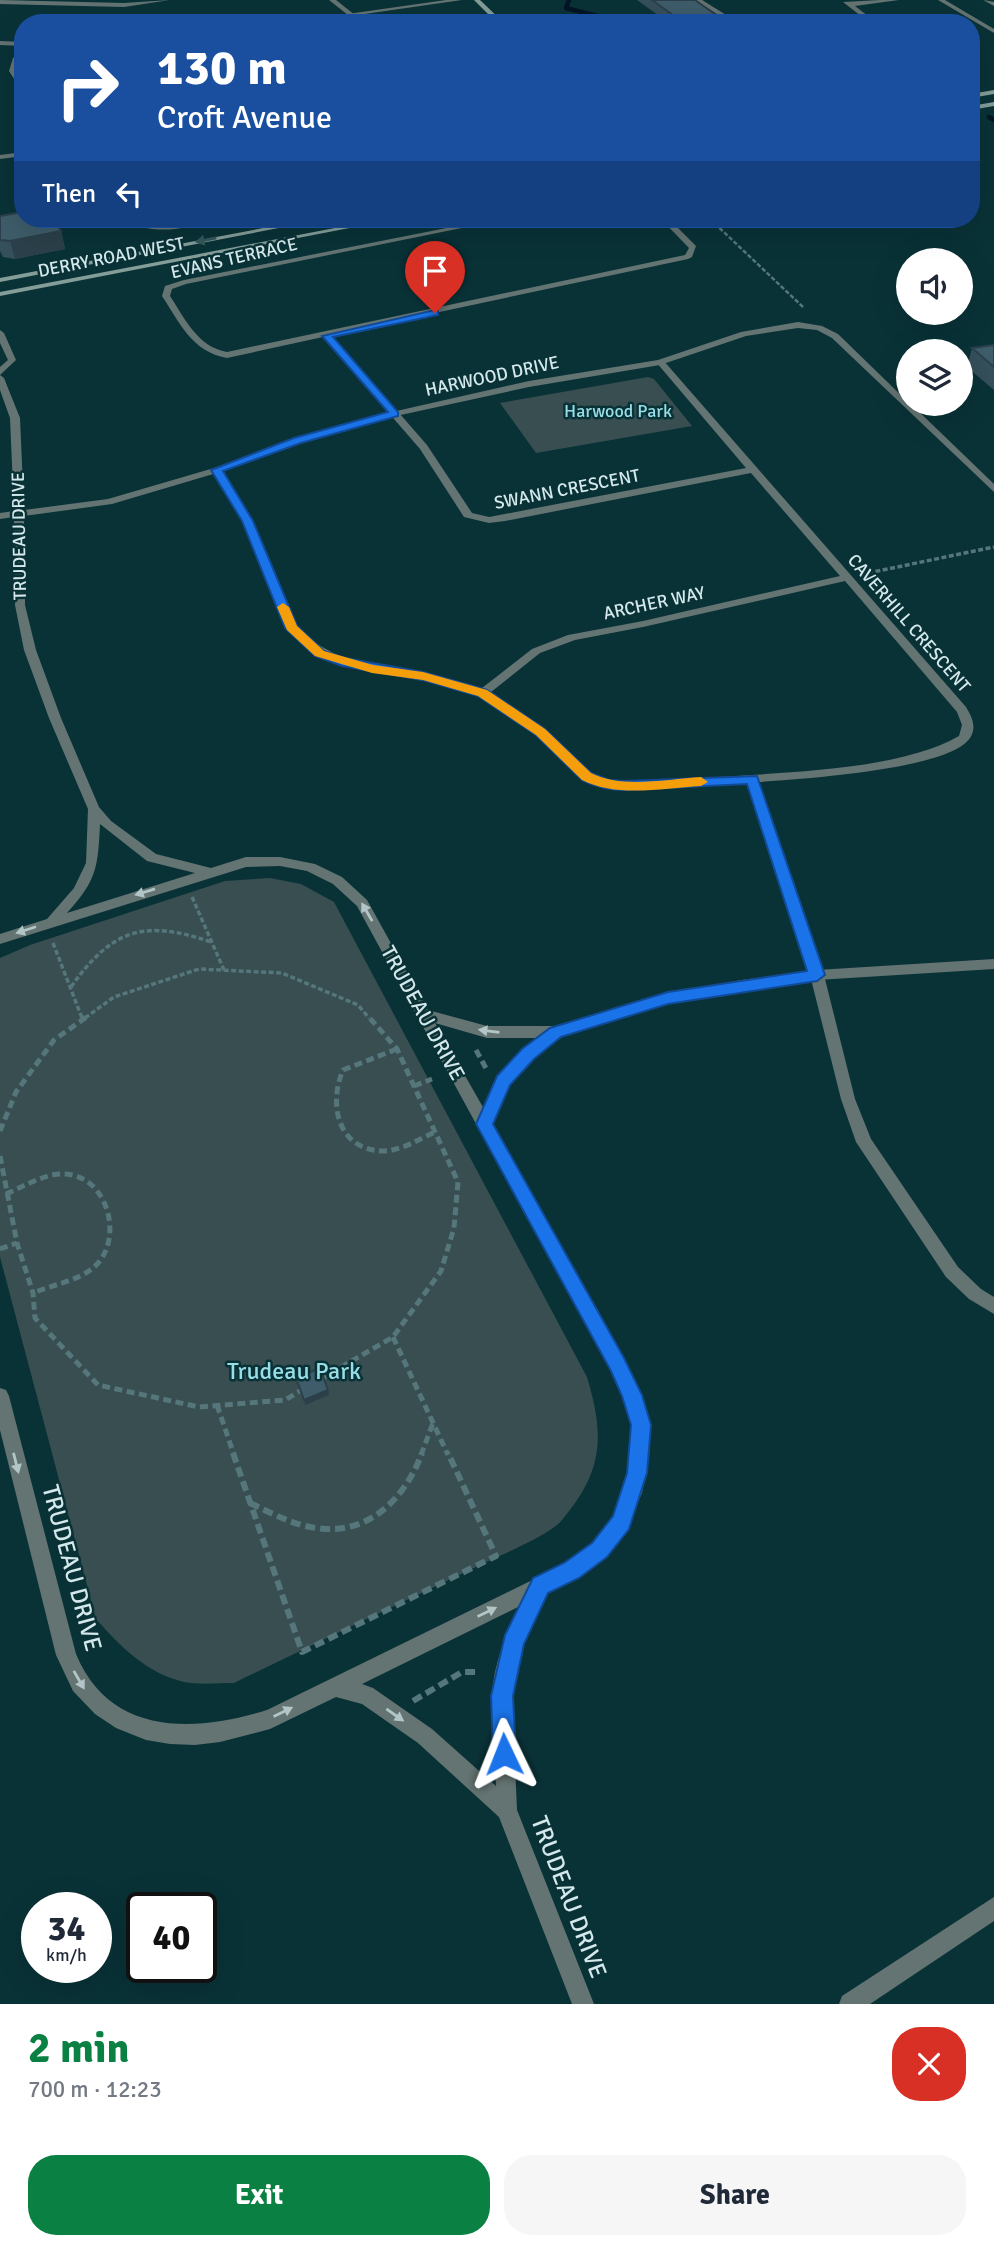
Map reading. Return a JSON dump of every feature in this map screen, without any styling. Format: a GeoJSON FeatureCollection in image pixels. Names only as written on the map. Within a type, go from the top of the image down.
{"type":"FeatureCollection","features":[{"type":"Feature","properties":{"kind":"main road"},"geometry":{"type":"LineString","coordinates":[[477,0],[492,14]]}},
{"type":"Feature","properties":{"kind":"main road","name":"DERRY ROAD WEST"},"geometry":{"type":"LineString","coordinates":[[0,280],[274,228]]}},
{"type":"Feature","properties":{"kind":"main road","name":"DERRY ROAD WEST"},"geometry":{"type":"LineString","coordinates":[[0,294],[346,228]]}},
{"type":"Feature","properties":{"kind":"street"},"geometry":{"type":"LineString","coordinates":[[0,2],[87,2],[124,5],[167,0]]}},
{"type":"Feature","properties":{"kind":"street"},"geometry":{"type":"LineString","coordinates":[[332,0],[348,13]]}},
{"type":"Feature","properties":{"kind":"street"},"geometry":{"type":"LineString","coordinates":[[342,14],[459,0]]}},
{"type":"Feature","properties":{"kind":"street"},"geometry":{"type":"LineString","coordinates":[[698,0],[721,14]]}},
{"type":"Feature","properties":{"kind":"street"},"geometry":{"type":"LineString","coordinates":[[842,0],[862,14]]}},
{"type":"Feature","properties":{"kind":"street"},"geometry":{"type":"LineString","coordinates":[[850,5],[896,0]]}},
{"type":"Feature","properties":{"kind":"street"},"geometry":{"type":"LineString","coordinates":[[941,0],[964,14]]}},
{"type":"Feature","properties":{"kind":"street"},"geometry":{"type":"LineString","coordinates":[[987,0],[994,4]]}},
{"type":"Feature","properties":{"kind":"street","name":"EVANS TERRACE"},"geometry":{"type":"LineString","coordinates":[[457,228],[184,282],[173,285],[165,292],[200,345],[215,355],[242,352],[683,260],[692,253],[693,248],[674,228]]}},
{"type":"Feature","properties":{"kind":"street","name":"HARWOOD DRIVE"},"geometry":{"type":"LineString","coordinates":[[0,516],[109,502],[216,470],[298,440],[395,414],[528,383],[660,362],[744,334],[792,325],[812,326],[835,336],[994,489]]}},
{"type":"Feature","properties":{"kind":"street"},"geometry":{"type":"LineString","coordinates":[[0,333],[12,360],[0,372]]}},
{"type":"Feature","properties":{"kind":"street"},"geometry":{"type":"LineString","coordinates":[[327,336],[395,414]]}},
{"type":"Feature","properties":{"kind":"street","name":"CAVERHILL CRESCENT"},"geometry":{"type":"LineString","coordinates":[[216,470],[242,509],[292,628],[302,640],[320,653],[342,662],[423,676],[483,693],[541,732],[586,777],[609,785],[752,779],[869,767],[953,747],[965,737],[969,722],[962,710],[660,362]]}},
{"type":"Feature","properties":{"kind":"street","name":"TRUDEAU DRIVE"},"geometry":{"type":"LineString","coordinates":[[0,378],[15,418],[20,605],[30,650],[94,808],[107,824],[152,858],[210,872]]}},
{"type":"Feature","properties":{"kind":"street","name":"SWANN CRESCENT"},"geometry":{"type":"LineString","coordinates":[[395,414],[424,447],[461,508],[477,519],[489,520],[754,469]]}},
{"type":"Feature","properties":{"kind":"street","name":"ARCHER WAY"},"geometry":{"type":"LineString","coordinates":[[483,693],[536,651],[572,638],[846,578]]}},
{"type":"Feature","properties":{"kind":"street"},"geometry":{"type":"LineString","coordinates":[[752,779],[817,975],[848,1099],[864,1142],[952,1272],[975,1294],[994,1306]]}},
{"type":"Feature","properties":{"kind":"street","name":"TRUDEAU DRIVE"},"geometry":{"type":"LineString","coordinates":[[52,921],[79,891],[92,863],[94,808]]}},
{"type":"Feature","properties":{"kind":"street","name":"TRUDEAU DRIVE"},"geometry":{"type":"LineString","coordinates":[[0,939],[246,862],[287,861],[306,864],[339,880],[362,902],[617,1365],[632,1395],[641,1425],[640,1457],[622,1522],[600,1550],[572,1571],[258,1723],[236,1731],[200,1736],[163,1735],[132,1725],[103,1710],[81,1686],[66,1655],[0,1396]]}},
{"type":"Feature","properties":{"kind":"street"},"geometry":{"type":"LineString","coordinates":[[424,1014],[487,1032],[556,1032],[668,998],[817,975],[994,964]]}},
{"type":"Feature","properties":{"kind":"street"},"geometry":{"type":"LineString","coordinates":[[485,1124],[503,1081],[528,1054],[556,1032]]}},
{"type":"Feature","properties":{"kind":"street","name":"TRUDEAU DRIVE"},"geometry":{"type":"LineString","coordinates":[[540,1586],[513,1642],[502,1696],[507,1810],[583,2004]]}},
{"type":"Feature","properties":{"kind":"street","name":"TRUDEAU DRIVE"},"geometry":{"type":"LineString","coordinates":[[334,1687],[366,1695],[425,1736],[507,1810]]}},
{"type":"Feature","properties":{"kind":"street"},"geometry":{"type":"LineString","coordinates":[[850,2004],[994,1908]]}},
{"type":"Feature","properties":{"kind":"path"},"geometry":{"type":"LineString","coordinates":[[719,228],[806,310]]}},
{"type":"Feature","properties":{"kind":"path"},"geometry":{"type":"LineString","coordinates":[[846,578],[994,547]]}},
{"type":"Feature","properties":{"kind":"path"},"geometry":{"type":"LineString","coordinates":[[180,898],[191,895],[224,970]]}},
{"type":"Feature","properties":{"kind":"path"},"geometry":{"type":"LineString","coordinates":[[71,988],[95,953],[126,934],[149,928],[168,929],[186,932],[212,942]]}},
{"type":"Feature","properties":{"kind":"path"},"geometry":{"type":"LineString","coordinates":[[63,936],[52,940],[83,1019]]}},
{"type":"Feature","properties":{"kind":"path"},"geometry":{"type":"LineString","coordinates":[[0,1131],[16,1092],[54,1040],[114,997],[199,969],[282,973],[358,1004],[397,1049],[458,1182],[454,1228],[441,1271],[393,1337],[285,1400],[199,1407],[98,1385],[35,1318],[33,1293],[17,1243],[0,1156]]}},
{"type":"Feature","properties":{"kind":"path"},"geometry":{"type":"LineString","coordinates":[[397,1049],[343,1070],[333,1093],[337,1120],[345,1134],[369,1149],[386,1151],[435,1132]]}},
{"type":"Feature","properties":{"kind":"path"},"geometry":{"type":"LineString","coordinates":[[475,1049],[491,1077]]}},
{"type":"Feature","properties":{"kind":"path"},"geometry":{"type":"LineString","coordinates":[[414,1086],[432,1079]]}},
{"type":"Feature","properties":{"kind":"path"},"geometry":{"type":"LineString","coordinates":[[6,1194],[64,1174],[82,1179],[100,1192],[108,1211],[111,1235],[94,1267],[33,1293]]}},
{"type":"Feature","properties":{"kind":"path"},"geometry":{"type":"LineString","coordinates":[[0,1249],[17,1243]]}},
{"type":"Feature","properties":{"kind":"path"},"geometry":{"type":"LineString","coordinates":[[217,1405],[302,1652],[496,1556],[393,1337]]}},
{"type":"Feature","properties":{"kind":"path"},"geometry":{"type":"LineString","coordinates":[[250,1503],[290,1523],[313,1527],[333,1530],[369,1523],[391,1506],[407,1486],[420,1464],[433,1423]]}},
{"type":"Feature","properties":{"kind":"path"},"geometry":{"type":"LineString","coordinates":[[395,1715],[429,1689],[462,1672],[506,1672]]}},
{"type":"Feature","properties":{"kind":"green space","name":"Harwood Park"},"geometry":{"type":"Polygon","coordinates":[[[648,377],[654,379],[692,426],[536,453],[500,403],[648,377]]]}},
{"type":"Feature","properties":{"kind":"green space","name":"Trudeau Park"},"geometry":{"type":"Polygon","coordinates":[[[270,878],[301,884],[334,902],[587,1377],[596,1418],[597,1453],[593,1469],[576,1502],[562,1520],[534,1540],[234,1683],[190,1683],[170,1678],[146,1665],[124,1648],[96,1619],[0,1257],[0,958],[30,945],[225,881],[270,878]]]}},
{"type":"Feature","properties":{"kind":"building"},"geometry":{"type":"Polygon","coordinates":[[[652,0],[695,0],[714,14],[671,14],[652,0]]]}},
{"type":"Feature","properties":{"kind":"building"},"geometry":{"type":"Polygon","coordinates":[[[14,214],[14,228],[59,228],[61,231],[10,241],[0,240],[0,216],[14,214]]]}},
{"type":"Feature","properties":{"kind":"building"},"geometry":{"type":"Polygon","coordinates":[[[994,345],[994,367],[973,349],[994,345]]]}},
{"type":"Feature","properties":{"kind":"building"},"geometry":{"type":"Polygon","coordinates":[[[320,1368],[328,1390],[304,1400],[296,1378],[320,1368]]]}},
{"type":"Feature","properties":{"kind":"waterway"},"geometry":{"type":"LineString","coordinates":[[569,0],[566,8],[589,14]]}},
{"type":"Feature","properties":{"kind":"waterway"},"geometry":{"type":"LineString","coordinates":[[989,117],[994,120]]}},
{"type":"Feature","properties":{"kind":"slow traffic"},"geometry":{"type":"LineString","coordinates":[[283,607],[292,628],[302,640],[320,653],[342,662],[423,676],[483,693],[541,732],[586,777],[609,785],[701,782]]}},
{"type":"Feature","properties":{"kind":"route"},"geometry":{"type":"LineString","coordinates":[[435,313],[327,336],[395,414],[298,440],[216,470],[236,497],[248,521],[292,628],[302,640],[320,653],[342,662],[423,676],[483,693],[541,732],[586,777],[609,785],[752,779],[800,932],[817,975],[668,998],[556,1032],[528,1054],[503,1081],[485,1124],[617,1365],[632,1395],[641,1425],[640,1457],[634,1489],[622,1522],[600,1550],[572,1571],[540,1586],[513,1642],[502,1696],[504,1754]]}}]}
